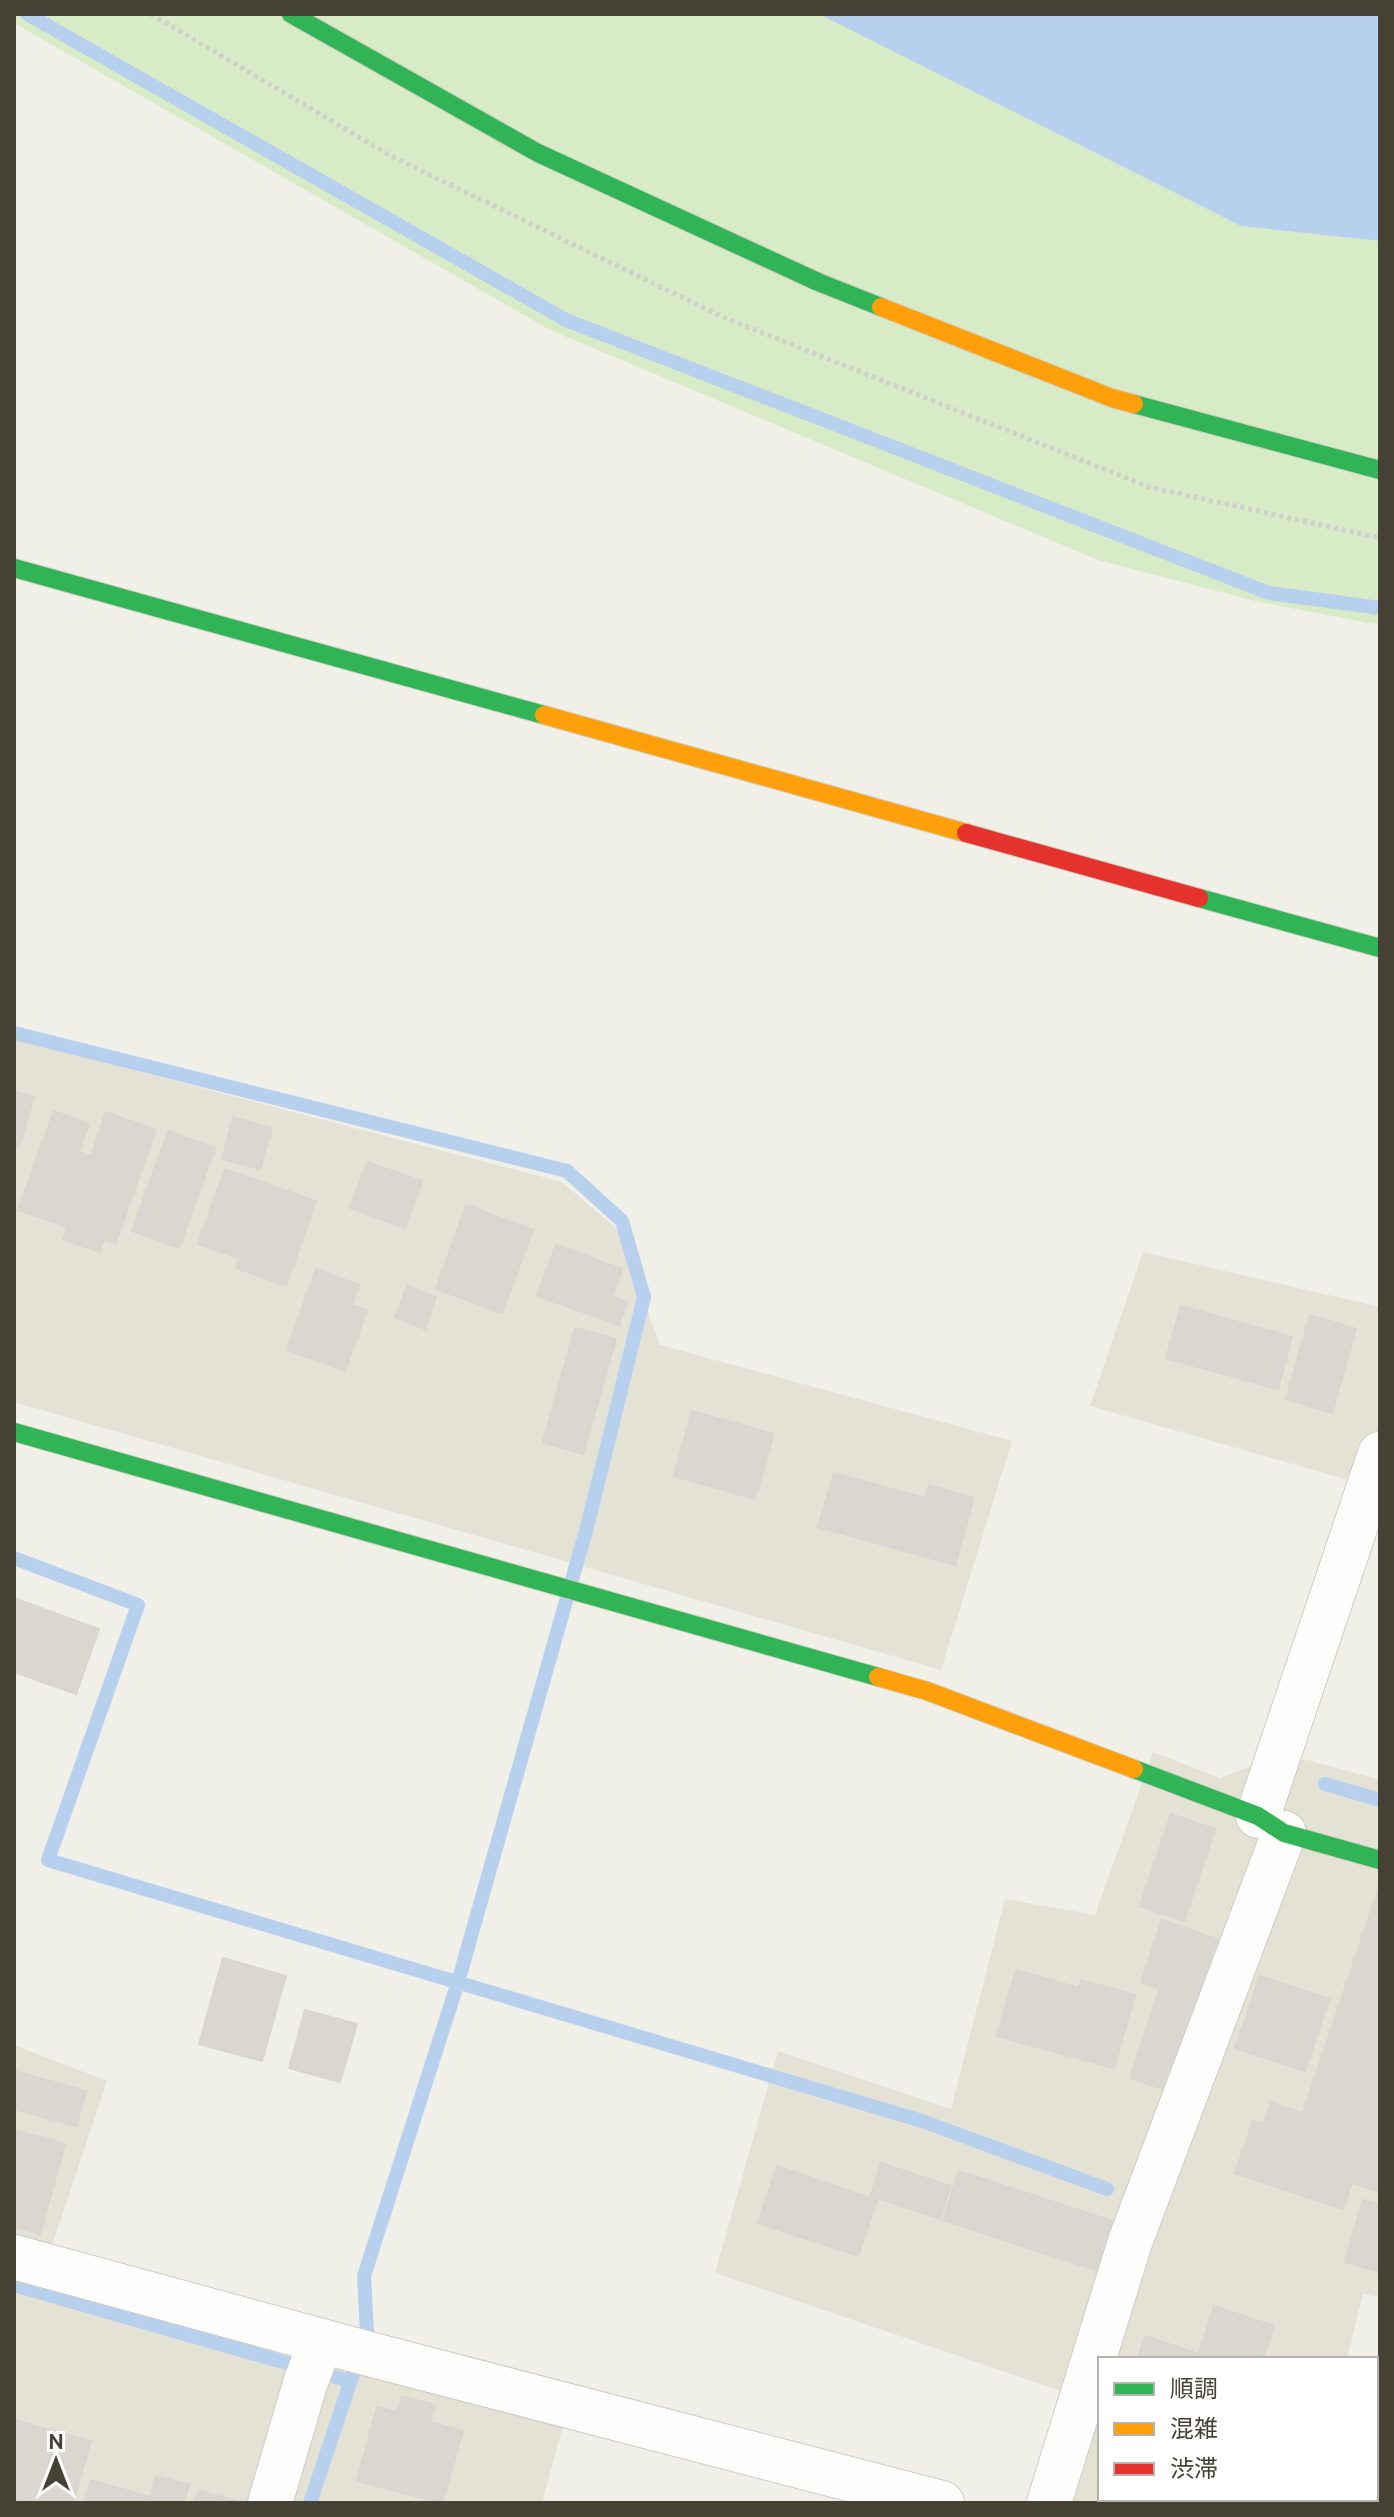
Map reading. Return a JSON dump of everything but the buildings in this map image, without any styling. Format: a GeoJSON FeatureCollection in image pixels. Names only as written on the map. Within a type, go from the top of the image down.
{"type":"FeatureCollection","features":[{"type":"Feature","properties":{"kind":"street"},"geometry":{"type":"LineString","coordinates":[[291,14],[538,153],[818,282],[1112,398],[1380,470]]}},
{"type":"Feature","properties":{"kind":"street"},"geometry":{"type":"LineString","coordinates":[[14,568],[1380,948]]}},
{"type":"Feature","properties":{"kind":"street"},"geometry":{"type":"LineString","coordinates":[[14,1432],[927,1691],[1271,1825],[1380,1860]]}},
{"type":"Feature","properties":{"kind":"street"},"geometry":{"type":"LineString","coordinates":[[1049,2503],[1130,2242],[1271,1825],[1380,1454]]}},
{"type":"Feature","properties":{"kind":"street"},"geometry":{"type":"LineString","coordinates":[[14,2257],[344,2347],[942,2503]]}},
{"type":"Feature","properties":{"kind":"street"},"geometry":{"type":"LineString","coordinates":[[270,2503],[305,2384],[344,2347]]}},
{"type":"Feature","properties":{"kind":"path"},"geometry":{"type":"LineString","coordinates":[[151,14],[389,155],[723,317],[1149,487],[1380,538]]}},
{"type":"Feature","properties":{"kind":"shaded area"},"geometry":{"type":"Polygon","coordinates":[[[14,1039],[562,1182],[618,1230],[660,1345],[1012,1441],[941,1670],[14,1402],[14,1039]]]}},
{"type":"Feature","properties":{"kind":"shaded area"},"geometry":{"type":"Polygon","coordinates":[[[1143,1252],[1380,1307],[1380,1487],[1090,1406],[1143,1252]]]}},
{"type":"Feature","properties":{"kind":"shaded area"},"geometry":{"type":"Polygon","coordinates":[[[1153,1752],[1220,1778],[1256,1764],[1300,1758],[1380,1780],[1380,2297],[1363,2294],[1347,2357],[1098,2357],[1098,2501],[1312,2503],[1032,2503],[1061,2391],[715,2273],[778,2051],[951,2109],[1005,1899],[1095,1915],[1153,1752]]]}},
{"type":"Feature","properties":{"kind":"shaded area"},"geometry":{"type":"Polygon","coordinates":[[[14,2045],[107,2081],[51,2248],[572,2392],[542,2503],[14,2503],[14,2045]]]}},
{"type":"Feature","properties":{"kind":"green space"},"geometry":{"type":"Polygon","coordinates":[[[14,14],[819,14],[1241,226],[1380,241],[1380,625],[1259,602],[1098,560],[550,330],[14,23],[14,14]]]}},
{"type":"Feature","properties":{"kind":"water"},"geometry":{"type":"Polygon","coordinates":[[[819,14],[1380,14],[1380,241],[1241,226],[819,14]]]}},
{"type":"Feature","properties":{"kind":"waterway"},"geometry":{"type":"LineString","coordinates":[[27,14],[566,320],[1269,593],[1380,608]]}},
{"type":"Feature","properties":{"kind":"waterway"},"geometry":{"type":"LineString","coordinates":[[14,1033],[567,1171],[622,1221],[644,1297],[587,1527],[458,1982],[364,2276],[367,2332],[310,2503]]}},
{"type":"Feature","properties":{"kind":"waterway"},"geometry":{"type":"LineString","coordinates":[[14,1558],[138,1605],[48,1860],[922,2121],[1107,2189]]}},
{"type":"Feature","properties":{"kind":"waterway"},"geometry":{"type":"LineString","coordinates":[[1325,1784],[1380,1800]]}},
{"type":"Feature","properties":{"kind":"waterway"},"geometry":{"type":"LineString","coordinates":[[14,2285],[349,2381]]}},
{"type":"Feature","properties":{"kind":"traffic: fast"},"geometry":{"type":"LineString","coordinates":[[291,14],[538,153],[818,282],[881,307]]}},
{"type":"Feature","properties":{"kind":"traffic: fast"},"geometry":{"type":"LineString","coordinates":[[1134,404],[1380,470]]}},
{"type":"Feature","properties":{"kind":"traffic: fast"},"geometry":{"type":"LineString","coordinates":[[14,568],[544,715]]}},
{"type":"Feature","properties":{"kind":"traffic: fast"},"geometry":{"type":"LineString","coordinates":[[1199,898],[1380,948]]}},
{"type":"Feature","properties":{"kind":"traffic: fast"},"geometry":{"type":"LineString","coordinates":[[14,1432],[878,1677]]}},
{"type":"Feature","properties":{"kind":"traffic: fast"},"geometry":{"type":"LineString","coordinates":[[1134,1769],[1258,1816],[1284,1833],[1380,1860]]}},
{"type":"Feature","properties":{"kind":"traffic: slow"},"geometry":{"type":"LineString","coordinates":[[881,307],[1134,404]]}},
{"type":"Feature","properties":{"kind":"traffic: slow"},"geometry":{"type":"LineString","coordinates":[[544,715],[966,833]]}},
{"type":"Feature","properties":{"kind":"traffic: slow"},"geometry":{"type":"LineString","coordinates":[[878,1677],[927,1691],[1134,1769]]}},
{"type":"Feature","properties":{"kind":"traffic: jam"},"geometry":{"type":"LineString","coordinates":[[966,833],[1199,898]]}}]}
